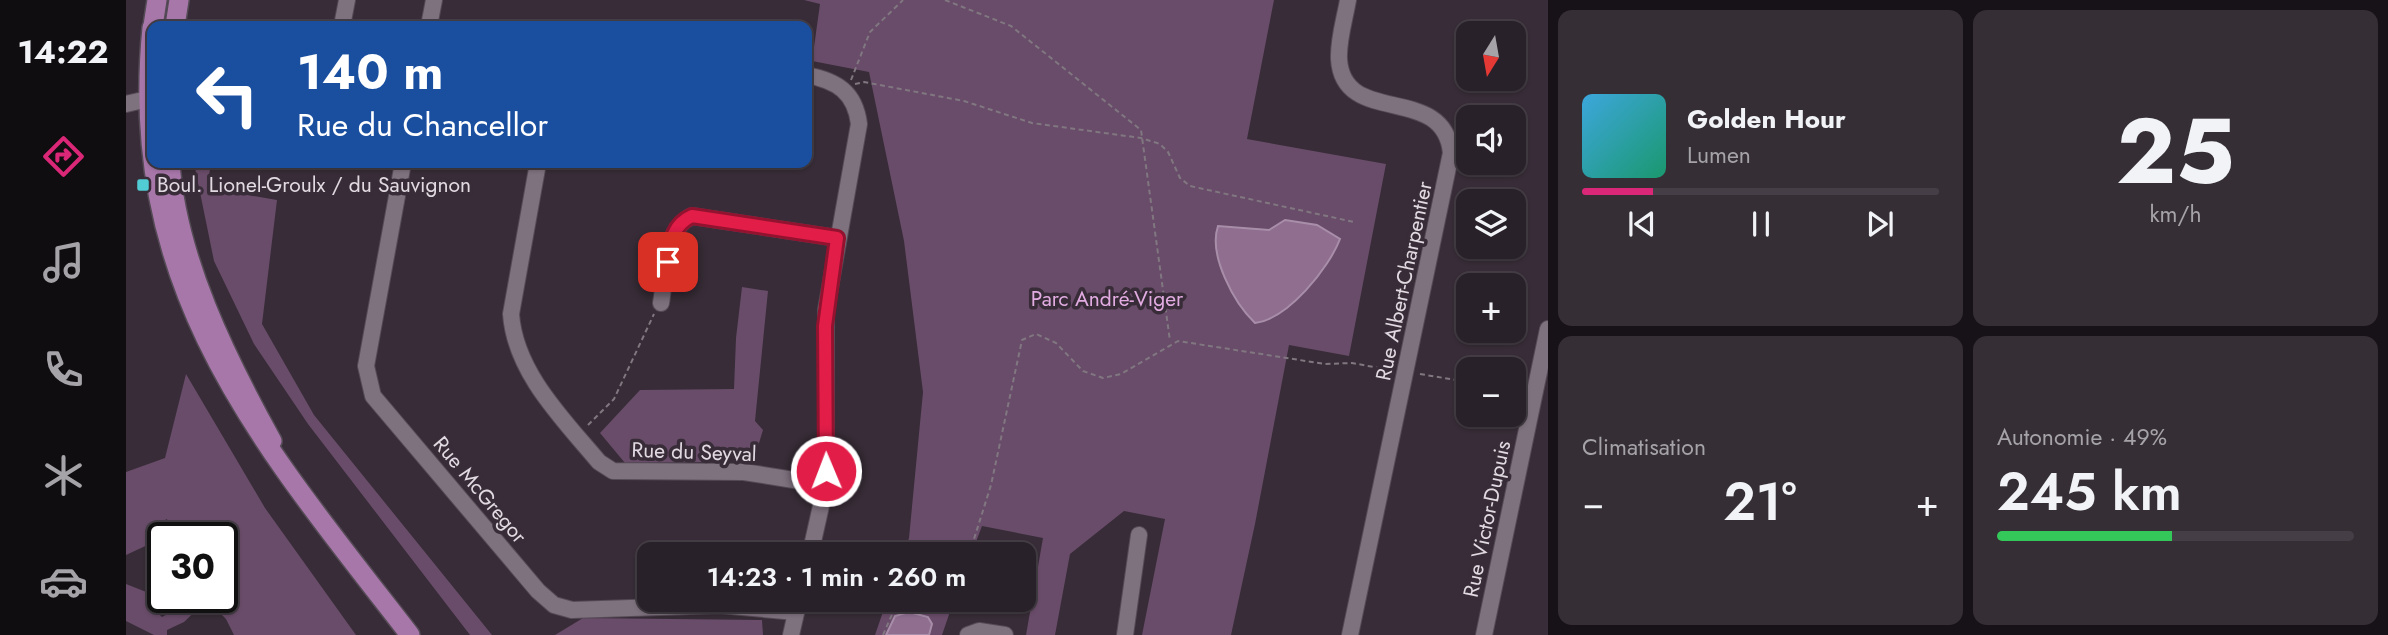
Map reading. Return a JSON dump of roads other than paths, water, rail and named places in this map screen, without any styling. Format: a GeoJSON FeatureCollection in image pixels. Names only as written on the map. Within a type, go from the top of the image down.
{"type":"FeatureCollection","features":[{"type":"Feature","properties":{"kind":"main road"},"geometry":{"type":"LineString","coordinates":[[153,21],[157,0]]}},
{"type":"Feature","properties":{"kind":"main road"},"geometry":{"type":"LineString","coordinates":[[176,21],[179,0]]}},
{"type":"Feature","properties":{"kind":"main road"},"geometry":{"type":"LineString","coordinates":[[147,60],[141,100],[147,155]]}},
{"type":"Feature","properties":{"kind":"main road"},"geometry":{"type":"LineString","coordinates":[[149,168],[157,222],[184,308],[216,374],[251,430],[410,635]]}},
{"type":"Feature","properties":{"kind":"main road"},"geometry":{"type":"LineString","coordinates":[[171,168],[189,251],[214,321],[263,425],[312,508]]}},
{"type":"Feature","properties":{"kind":"street"},"geometry":{"type":"LineString","coordinates":[[343,21],[347,0]]}},
{"type":"Feature","properties":{"kind":"street"},"geometry":{"type":"LineString","coordinates":[[430,21],[434,0]]}},
{"type":"Feature","properties":{"kind":"street","name":"Rue Albert-Charpentier"},"geometry":{"type":"LineString","coordinates":[[1348,0],[1339,51],[1346,80],[1362,96],[1426,114],[1446,130],[1450,142],[1450,166],[1350,635]]}},
{"type":"Feature","properties":{"kind":"street"},"geometry":{"type":"LineString","coordinates":[[812,76],[829,80],[845,90],[854,103],[859,124],[837,238],[825,326],[825,485],[813,542]]}},
{"type":"Feature","properties":{"kind":"street"},"geometry":{"type":"LineString","coordinates":[[126,89],[141,100]]}},
{"type":"Feature","properties":{"kind":"street","name":"Rue McGregor"},"geometry":{"type":"LineString","coordinates":[[402,168],[366,366],[368,385],[373,396],[537,591],[554,605],[572,610],[637,608]]}},
{"type":"Feature","properties":{"kind":"street","name":"Rue du Seyval"},"geometry":{"type":"LineString","coordinates":[[536,168],[511,314],[512,331],[523,364],[599,462],[613,471],[744,472],[825,485]]}},
{"type":"Feature","properties":{"kind":"street"},"geometry":{"type":"LineString","coordinates":[[661,303],[673,233],[683,219],[692,216],[837,238]]}},
{"type":"Feature","properties":{"kind":"street","name":"Rue Victor-Dupuis"},"geometry":{"type":"LineString","coordinates":[[1485,635],[1548,329]]}},
{"type":"Feature","properties":{"kind":"street"},"geometry":{"type":"LineString","coordinates":[[1125,635],[1139,536]]}},
{"type":"Feature","properties":{"kind":"street"},"geometry":{"type":"LineString","coordinates":[[791,635],[796,612]]}},
{"type":"Feature","properties":{"kind":"street"},"geometry":{"type":"LineString","coordinates":[[968,635],[979,631],[1005,635]]}},
{"type":"Feature","properties":{"kind":"place","name":"Boul. Lionel-Groulx / du Sauvignon"},"geometry":{"type":"Point","coordinates":[143,185]}},
{"type":"Feature","properties":{"kind":"park label","name":"Parc André-Viger"},"geometry":{"type":"Point","coordinates":[1107,299]}}]}
